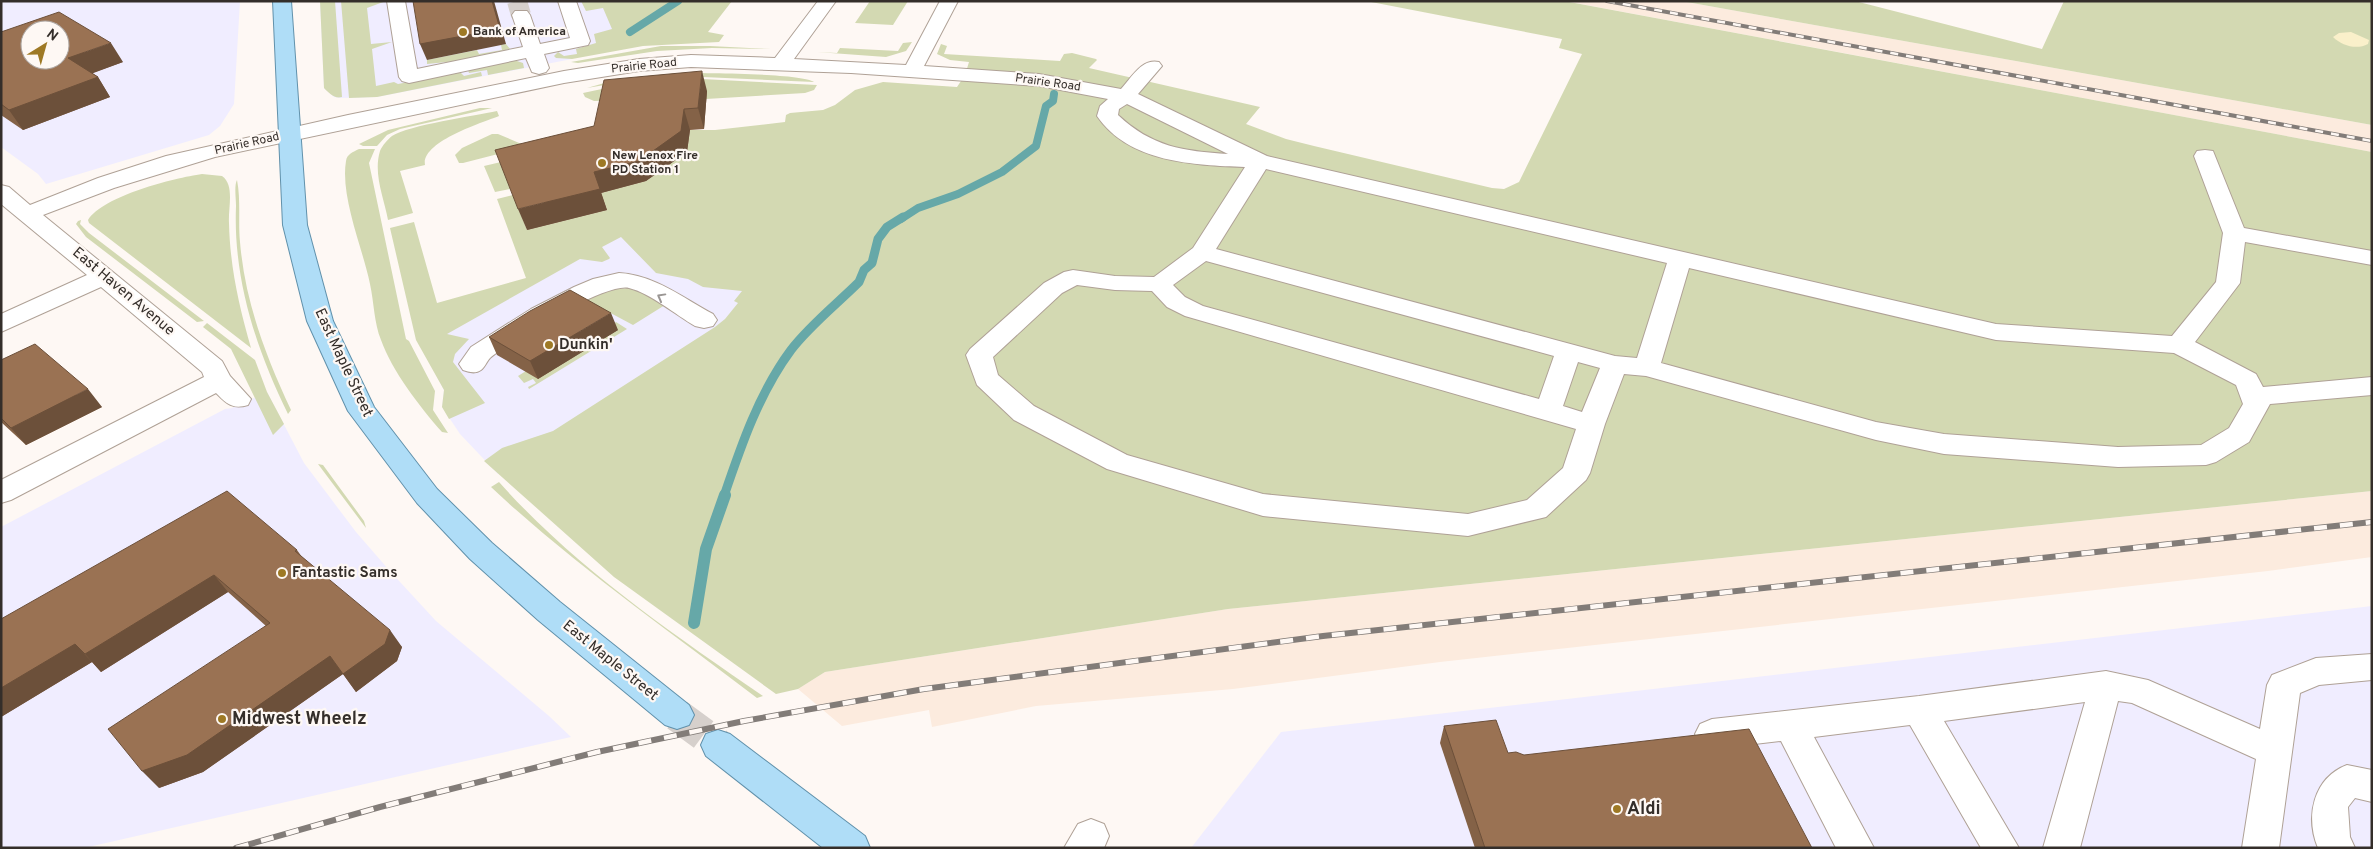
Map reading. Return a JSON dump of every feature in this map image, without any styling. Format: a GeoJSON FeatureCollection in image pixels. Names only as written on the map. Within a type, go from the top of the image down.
{"type":"FeatureCollection","features":[{"type":"Feature","properties":{"kind":"main road","name":"East Maple Street"},"geometry":{"type":"LineString","coordinates":[[282,1],[294,225],[320,321],[362,411],[427,496],[481,551],[549,611],[677,715]]}},
{"type":"Feature","properties":{"kind":"main road"},"geometry":{"type":"LineString","coordinates":[[718,745],[852,848]]}},
{"type":"Feature","properties":{"kind":"street"},"geometry":{"type":"LineString","coordinates":[[396,1],[409,77],[581,41],[566,1]]}},
{"type":"Feature","properties":{"kind":"street"},"geometry":{"type":"LineString","coordinates":[[781,64],[827,1]]}},
{"type":"Feature","properties":{"kind":"street"},"geometry":{"type":"LineString","coordinates":[[912,71],[949,1]]}},
{"type":"Feature","properties":{"kind":"street"},"geometry":{"type":"LineString","coordinates":[[521,15],[534,50],[542,82]]}},
{"type":"Feature","properties":{"kind":"street","name":"Prairie Road"},"geometry":{"type":"LineString","coordinates":[[29,213],[106,183],[174,161],[437,102],[622,68],[669,62],[781,64],[1040,80],[1126,96],[1260,161]]}},
{"type":"Feature","properties":{"kind":"street"},"geometry":{"type":"LineString","coordinates":[[1152,66],[1126,96],[1110,106],[1106,116],[1120,130],[1138,143],[1164,152],[1200,158],[1260,161],[1996,332],[2179,345],[2247,380],[2257,404],[2239,435],[2206,455],[2118,457],[1944,444],[1876,431],[1647,368],[1615,364],[1568,352],[1202,252]]}},
{"type":"Feature","properties":{"kind":"street"},"geometry":{"type":"LineString","coordinates":[[2179,345],[2228,283],[2235,233],[2206,156]]}},
{"type":"Feature","properties":{"kind":"street"},"geometry":{"type":"LineString","coordinates":[[1260,161],[1202,252],[1159,284],[1072,277],[1053,288],[979,354],[986,379],[1024,413],[1117,462],[1262,505],[1468,525],[1536,509],[1576,473],[1591,424],[1615,364]]}},
{"type":"Feature","properties":{"kind":"street","name":"East Haven Avenue"},"geometry":{"type":"LineString","coordinates":[[1,192],[29,213],[213,367],[228,390],[1,493]]}},
{"type":"Feature","properties":{"kind":"street"},"geometry":{"type":"LineString","coordinates":[[2235,233],[2372,258]]}},
{"type":"Feature","properties":{"kind":"street"},"geometry":{"type":"LineString","coordinates":[[1647,368],[1680,258]]}},
{"type":"Feature","properties":{"kind":"street"},"geometry":{"type":"LineString","coordinates":[[1,324],[104,276]]}},
{"type":"Feature","properties":{"kind":"street"},"geometry":{"type":"LineString","coordinates":[[472,364],[480,353],[491,345],[590,287],[609,282],[632,281],[704,320]]}},
{"type":"Feature","properties":{"kind":"street"},"geometry":{"type":"LineString","coordinates":[[1159,284],[1176,302],[1194,311],[1591,424]]}},
{"type":"Feature","properties":{"kind":"street"},"geometry":{"type":"LineString","coordinates":[[1548,411],[1568,352]]}},
{"type":"Feature","properties":{"kind":"street"},"geometry":{"type":"LineString","coordinates":[[2254,396],[2372,386]]}},
{"type":"Feature","properties":{"kind":"street"},"geometry":{"type":"LineString","coordinates":[[2260,848],[2284,685],[2316,672],[2369,671]]}},
{"type":"Feature","properties":{"kind":"street"},"geometry":{"type":"LineString","coordinates":[[1683,737],[1919,710],[2106,685],[2136,690],[2274,751]]}},
{"type":"Feature","properties":{"kind":"street"},"geometry":{"type":"LineString","coordinates":[[2061,848],[2106,685]]}},
{"type":"Feature","properties":{"kind":"street"},"geometry":{"type":"LineString","coordinates":[[1919,710],[2001,848]]}},
{"type":"Feature","properties":{"kind":"street"},"geometry":{"type":"LineString","coordinates":[[1790,725],[1856,848]]}},
{"type":"Feature","properties":{"kind":"street"},"geometry":{"type":"LineString","coordinates":[[2337,848],[2332,837],[2330,804],[2347,780],[2372,786]]}},
{"type":"Feature","properties":{"kind":"shaded area"},"geometry":{"type":"Polygon","coordinates":[[[1,1],[240,1],[234,104],[220,126],[209,135],[46,184],[38,174],[1,147],[1,1]]]}},
{"type":"Feature","properties":{"kind":"shaded area"},"geometry":{"type":"Polygon","coordinates":[[[320,1],[594,1],[607,7],[617,29],[572,59],[377,97],[340,98],[334,97],[324,88],[320,1]]]}},
{"type":"Feature","properties":{"kind":"shaded area"},"geometry":{"type":"Polygon","coordinates":[[[1565,1],[1681,1],[2372,125],[2372,152],[1565,1]]]}},
{"type":"Feature","properties":{"kind":"shaded area"},"geometry":{"type":"Polygon","coordinates":[[[628,226],[771,297],[498,474],[460,434],[442,407],[444,390],[419,343],[628,226]]]}},
{"type":"Feature","properties":{"kind":"shaded area"},"geometry":{"type":"Polygon","coordinates":[[[267,392],[304,463],[356,532],[389,570],[436,621],[549,716],[571,737],[84,848],[1,848],[1,527],[225,409],[232,408],[267,392]]]}},
{"type":"Feature","properties":{"kind":"shaded area"},"geometry":{"type":"Polygon","coordinates":[[[2372,491],[2372,557],[2268,571],[1440,662],[1233,689],[1036,706],[932,727],[929,710],[842,726],[798,689],[825,672],[1228,609],[2372,491]]]}},
{"type":"Feature","properties":{"kind":"shaded area"},"geometry":{"type":"Polygon","coordinates":[[[2372,606],[2372,848],[1191,848],[1281,732],[2372,606]]]}},
{"type":"Feature","properties":{"kind":"green space"},"geometry":{"type":"Polygon","coordinates":[[[320,1],[335,1],[342,97],[330,94],[324,88],[320,1]]]}},
{"type":"Feature","properties":{"kind":"green space"},"geometry":{"type":"Polygon","coordinates":[[[341,1],[386,1],[367,8],[371,44],[392,42],[372,49],[376,86],[394,82],[398,84],[460,72],[464,76],[481,72],[482,76],[377,97],[349,98],[341,1]]]}},
{"type":"Feature","properties":{"kind":"green space"},"geometry":{"type":"Polygon","coordinates":[[[581,1],[732,1],[708,32],[724,35],[719,42],[643,46],[572,59],[556,58],[554,56],[558,52],[564,56],[577,54],[576,49],[596,43],[594,34],[612,29],[603,8],[586,11],[581,1]]]}},
{"type":"Feature","properties":{"kind":"green space"},"geometry":{"type":"Polygon","coordinates":[[[870,1],[908,1],[893,25],[855,23],[870,1]]]}},
{"type":"Feature","properties":{"kind":"green space"},"geometry":{"type":"Polygon","coordinates":[[[1366,1],[1564,1],[2372,152],[2372,491],[1228,609],[825,672],[798,689],[776,694],[614,577],[484,461],[502,448],[553,431],[715,327],[725,319],[738,303],[734,301],[742,291],[703,287],[688,279],[656,273],[621,237],[602,247],[609,259],[602,262],[580,259],[447,334],[469,339],[455,354],[453,362],[485,403],[449,419],[442,407],[444,390],[416,340],[390,228],[414,222],[437,303],[526,278],[497,199],[513,195],[527,230],[607,210],[601,193],[646,181],[687,152],[690,130],[715,130],[785,122],[786,115],[790,113],[823,110],[835,105],[855,90],[883,82],[957,87],[965,75],[969,62],[950,60],[937,54],[941,44],[947,46],[944,54],[1060,61],[1064,54],[1072,53],[1096,59],[1089,68],[1260,107],[1246,124],[1286,139],[1492,188],[1504,189],[1519,182],[1582,54],[1559,48],[1562,39],[1366,1]]]}},
{"type":"Feature","properties":{"kind":"green space"},"geometry":{"type":"Polygon","coordinates":[[[1681,1],[1855,1],[2042,49],[2064,1],[2372,1],[2372,125],[1681,1]]]}},
{"type":"Feature","properties":{"kind":"green space"},"geometry":{"type":"Polygon","coordinates":[[[912,42],[906,51],[886,57],[817,52],[837,53],[840,48],[898,51],[903,43],[912,42]]]}},
{"type":"Feature","properties":{"kind":"green space"},"geometry":{"type":"Polygon","coordinates":[[[506,44],[510,49],[457,61],[427,64],[427,60],[477,50],[479,54],[502,50],[501,45],[506,44]]]}},
{"type":"Feature","properties":{"kind":"green space"},"geometry":{"type":"Polygon","coordinates":[[[661,46],[771,49],[712,48],[657,51],[578,63],[571,62],[661,46]]]}},
{"type":"Feature","properties":{"kind":"green space"},"geometry":{"type":"Polygon","coordinates":[[[514,60],[523,63],[524,68],[488,75],[487,70],[469,73],[468,70],[514,60]]]}},
{"type":"Feature","properties":{"kind":"green space"},"geometry":{"type":"Polygon","coordinates":[[[678,73],[771,75],[806,79],[814,82],[681,76],[622,82],[587,88],[615,80],[678,73]]]}},
{"type":"Feature","properties":{"kind":"green space"},"geometry":{"type":"Polygon","coordinates":[[[702,79],[817,85],[814,90],[805,93],[706,99],[594,101],[585,97],[583,93],[630,83],[702,79]]]}},
{"type":"Feature","properties":{"kind":"green space"},"geometry":{"type":"Polygon","coordinates":[[[480,108],[492,108],[400,129],[387,135],[377,146],[363,146],[359,144],[388,130],[480,108]]]}},
{"type":"Feature","properties":{"kind":"green space"},"geometry":{"type":"Polygon","coordinates":[[[497,111],[499,116],[454,134],[442,141],[426,157],[425,165],[400,171],[413,213],[388,220],[378,177],[378,160],[380,151],[392,136],[412,128],[497,111]]]}},
{"type":"Feature","properties":{"kind":"green space"},"geometry":{"type":"Polygon","coordinates":[[[492,134],[498,134],[538,151],[504,171],[510,189],[495,192],[484,166],[501,162],[498,154],[463,163],[459,163],[455,155],[462,148],[492,134]]]}},
{"type":"Feature","properties":{"kind":"green space"},"geometry":{"type":"Polygon","coordinates":[[[359,149],[375,149],[369,163],[406,339],[409,341],[435,391],[433,410],[448,433],[442,432],[407,388],[392,364],[379,333],[367,270],[353,223],[346,190],[347,159],[359,149]]]}},
{"type":"Feature","properties":{"kind":"green space"},"geometry":{"type":"Polygon","coordinates":[[[202,174],[222,176],[226,180],[230,191],[229,217],[233,271],[251,348],[89,223],[88,220],[96,211],[123,196],[158,184],[202,174]]]}},
{"type":"Feature","properties":{"kind":"green space"},"geometry":{"type":"Polygon","coordinates":[[[237,180],[240,242],[247,286],[265,349],[291,410],[288,414],[276,389],[257,339],[243,287],[236,233],[235,189],[237,180]]]}},
{"type":"Feature","properties":{"kind":"green space"},"geometry":{"type":"Polygon","coordinates":[[[81,220],[80,224],[89,233],[204,321],[197,322],[86,237],[76,224],[81,220]]]}},
{"type":"Feature","properties":{"kind":"green space"},"geometry":{"type":"Polygon","coordinates":[[[633,288],[665,305],[633,325],[603,309],[573,305],[598,289],[633,288]]]}},
{"type":"Feature","properties":{"kind":"green space"},"geometry":{"type":"Polygon","coordinates":[[[616,322],[627,329],[529,389],[528,387],[536,383],[533,379],[524,383],[518,376],[526,371],[538,378],[617,330],[610,326],[616,322]]]}},
{"type":"Feature","properties":{"kind":"green space"},"geometry":{"type":"Polygon","coordinates":[[[207,323],[255,360],[267,392],[284,424],[273,435],[231,349],[203,327],[207,323]]]}},
{"type":"Feature","properties":{"kind":"green space"},"geometry":{"type":"Polygon","coordinates":[[[318,464],[323,465],[364,521],[366,528],[318,464]]]}},
{"type":"Feature","properties":{"kind":"green space"},"geometry":{"type":"Polygon","coordinates":[[[499,482],[528,513],[591,570],[693,648],[763,696],[757,698],[588,570],[491,487],[499,482]]]}},
{"type":"Feature","properties":{"kind":"sand"},"geometry":{"type":"Polygon","coordinates":[[[2351,32],[2369,40],[2368,44],[2354,47],[2341,43],[2333,37],[2339,33],[2351,32]]]}},
{"type":"Feature","properties":{"kind":"building"},"geometry":{"type":"Polygon","coordinates":[[[413,1],[492,1],[500,29],[420,44],[413,1]]]}},
{"type":"Feature","properties":{"kind":"building"},"geometry":{"type":"Polygon","coordinates":[[[59,12],[111,43],[70,57],[70,20],[36,20],[59,12]]]}},
{"type":"Feature","properties":{"kind":"building"},"geometry":{"type":"Polygon","coordinates":[[[20,25],[20,70],[70,70],[70,59],[98,77],[9,110],[1,104],[1,32],[20,25]]]}},
{"type":"Feature","properties":{"kind":"building","name":"New Lenox Fire PD Station 1"},"geometry":{"type":"Polygon","coordinates":[[[702,71],[698,108],[684,109],[681,131],[639,161],[594,172],[600,189],[518,209],[495,150],[594,126],[604,80],[702,71]]]}},
{"type":"Feature","properties":{"kind":"building"},"geometry":{"type":"Polygon","coordinates":[[[570,290],[611,313],[530,361],[489,337],[530,311],[570,290]]]}},
{"type":"Feature","properties":{"kind":"building"},"geometry":{"type":"Polygon","coordinates":[[[35,344],[88,389],[11,428],[1,418],[1,360],[35,344]]]}},
{"type":"Feature","properties":{"kind":"building"},"geometry":{"type":"Polygon","coordinates":[[[227,491],[297,550],[295,551],[390,630],[385,644],[343,674],[330,656],[187,755],[142,771],[108,729],[270,623],[214,575],[85,654],[75,644],[1,688],[1,619],[227,491]]]}},
{"type":"Feature","properties":{"kind":"building","name":"Aldi"},"geometry":{"type":"Polygon","coordinates":[[[1496,720],[1508,753],[1516,752],[1524,755],[1749,729],[1812,848],[1485,848],[1444,726],[1496,720]]]}},
{"type":"Feature","properties":{"kind":"waterway"},"geometry":{"type":"LineString","coordinates":[[630,32],[678,1]]}},
{"type":"Feature","properties":{"kind":"waterway"},"geometry":{"type":"LineString","coordinates":[[901,219],[918,208],[958,194],[1002,172],[1036,146],[1046,106],[1053,101],[1054,94]]}},
{"type":"Feature","properties":{"kind":"waterway"},"geometry":{"type":"LineString","coordinates":[[724,496],[752,420],[769,384],[791,350],[806,332],[859,282],[864,270],[872,263],[878,239],[887,227],[903,217]]}},
{"type":"Feature","properties":{"kind":"waterway"},"geometry":{"type":"LineString","coordinates":[[694,623],[706,549],[725,495]]}},
{"type":"Feature","properties":{"kind":"tunnel"},"geometry":{"type":"LineString","coordinates":[[517,1],[521,15]]}},
{"type":"Feature","properties":{"kind":"tunnel"},"geometry":{"type":"LineString","coordinates":[[677,715],[718,745]]}},
{"type":"Feature","properties":{"kind":"railway"},"geometry":{"type":"LineString","coordinates":[[1607,1],[2372,141]]}},
{"type":"Feature","properties":{"kind":"railway"},"geometry":{"type":"LineString","coordinates":[[236,848],[380,807],[597,752],[744,721],[924,689],[1323,636],[2372,522]]}},
{"type":"Feature","properties":{"kind":"place","name":"Bank of America"},"geometry":{"type":"Point","coordinates":[463,32]}},
{"type":"Feature","properties":{"kind":"place","name":"New Lenox Fire PD Station 1"},"geometry":{"type":"Point","coordinates":[602,163]}},
{"type":"Feature","properties":{"kind":"place","name":"Dunkin'"},"geometry":{"type":"Point","coordinates":[549,345]}},
{"type":"Feature","properties":{"kind":"place","name":"Fantastic Sams"},"geometry":{"type":"Point","coordinates":[282,573]}},
{"type":"Feature","properties":{"kind":"place","name":"Midwest Wheelz"},"geometry":{"type":"Point","coordinates":[222,719]}},
{"type":"Feature","properties":{"kind":"place","name":"Aldi"},"geometry":{"type":"Point","coordinates":[1617,809]}}]}
